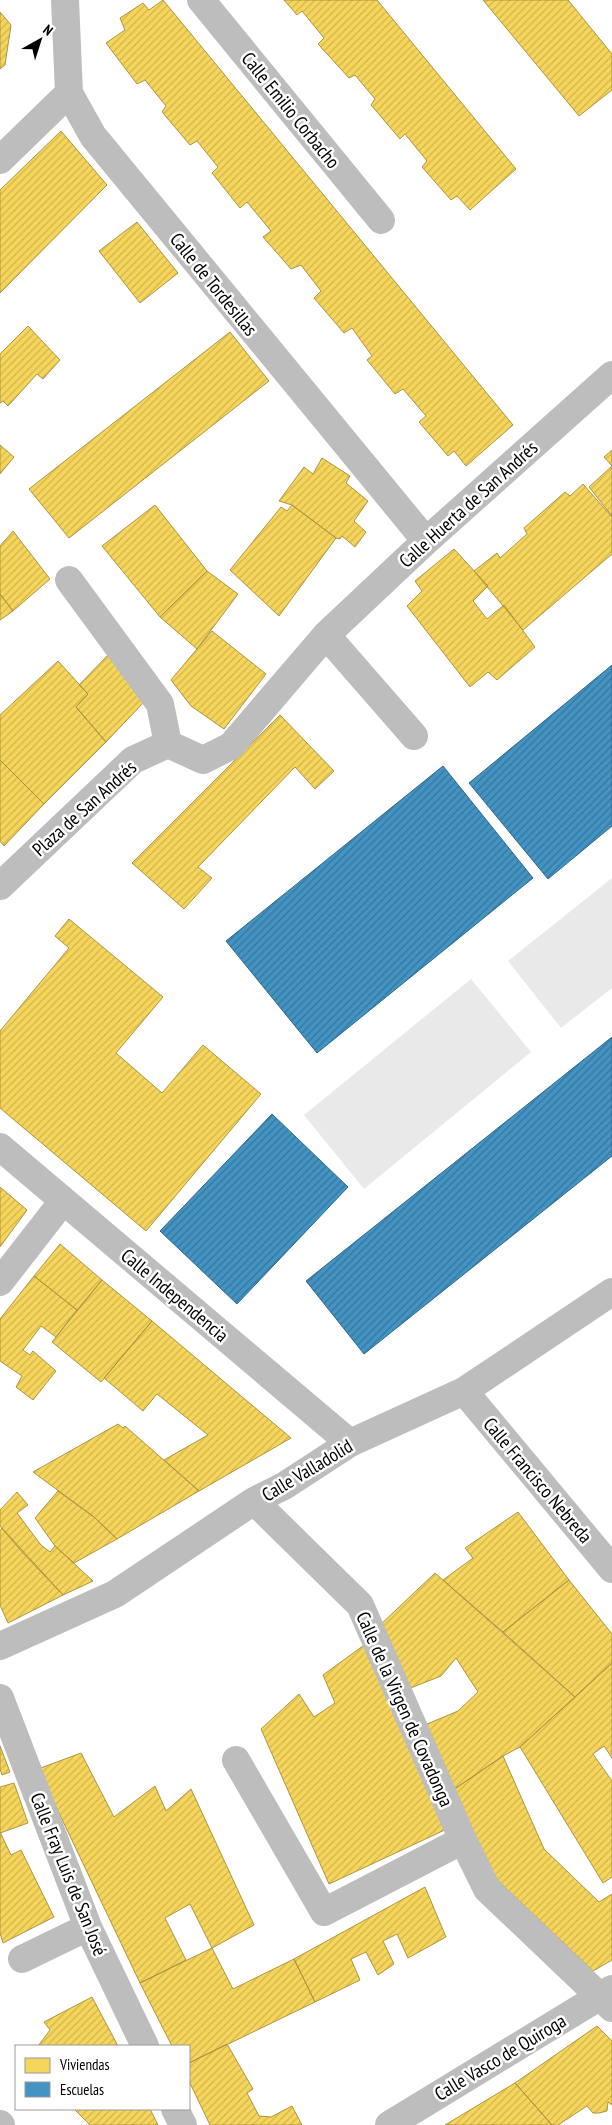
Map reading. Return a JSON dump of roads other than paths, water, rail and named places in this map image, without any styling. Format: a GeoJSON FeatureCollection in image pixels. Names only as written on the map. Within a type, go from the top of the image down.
{"type":"FeatureCollection","features":[{"type":"Feature","properties":{"kind":"street","name":"Calle de Tordesillas"},"geometry":{"type":"LineString","coordinates":[[66,0],[69,93],[92,136],[426,541]]}},
{"type":"Feature","properties":{"kind":"street","name":"Calle Emilio Corbacho"},"geometry":{"type":"LineString","coordinates":[[201,0],[381,220]]}},
{"type":"Feature","properties":{"kind":"street"},"geometry":{"type":"LineString","coordinates":[[0,160],[69,93]]}},
{"type":"Feature","properties":{"kind":"street","name":"Calle Huerta de San Andrés"},"geometry":{"type":"LineString","coordinates":[[168,744],[204,760],[231,746],[326,635],[426,541],[612,375]]}},
{"type":"Feature","properties":{"kind":"street"},"geometry":{"type":"LineString","coordinates":[[70,580],[160,704],[168,744]]}},
{"type":"Feature","properties":{"kind":"street"},"geometry":{"type":"LineString","coordinates":[[326,635],[414,736]]}},
{"type":"Feature","properties":{"kind":"street","name":"Plaza de San Andrés"},"geometry":{"type":"LineString","coordinates":[[0,886],[133,760],[168,744]]}},
{"type":"Feature","properties":{"kind":"street","name":"Calle Independencia"},"geometry":{"type":"LineString","coordinates":[[0,1147],[350,1443]]}},
{"type":"Feature","properties":{"kind":"street"},"geometry":{"type":"LineString","coordinates":[[0,1282],[63,1201]]}},
{"type":"Feature","properties":{"kind":"street","name":"Calle Valladolid"},"geometry":{"type":"LineString","coordinates":[[0,1646],[115,1594],[254,1501],[284,1486],[350,1443],[464,1391],[612,1292]]}},
{"type":"Feature","properties":{"kind":"street","name":"Calle Francisco Nebreda"},"geometry":{"type":"LineString","coordinates":[[464,1391],[612,1569]]}},
{"type":"Feature","properties":{"kind":"street","name":"Calle de la Virgen de Covadonga"},"geometry":{"type":"LineString","coordinates":[[254,1501],[360,1606],[463,1840],[487,1889],[608,1998]]}},
{"type":"Feature","properties":{"kind":"street","name":"Calle Fray Luis de San José"},"geometry":{"type":"LineString","coordinates":[[0,1698],[88,1927],[145,2045]]}},
{"type":"Feature","properties":{"kind":"street"},"geometry":{"type":"LineString","coordinates":[[236,1760],[324,1912],[463,1840]]}},
{"type":"Feature","properties":{"kind":"street"},"geometry":{"type":"LineString","coordinates":[[22,1959],[88,1927]]}},
{"type":"Feature","properties":{"kind":"street","name":"Calle Vasco de Quiroga"},"geometry":{"type":"LineString","coordinates":[[389,2125],[608,1998]]}},
{"type":"Feature","properties":{"kind":"street"},"geometry":{"type":"LineString","coordinates":[[176,2110],[183,2125]]}}]}
